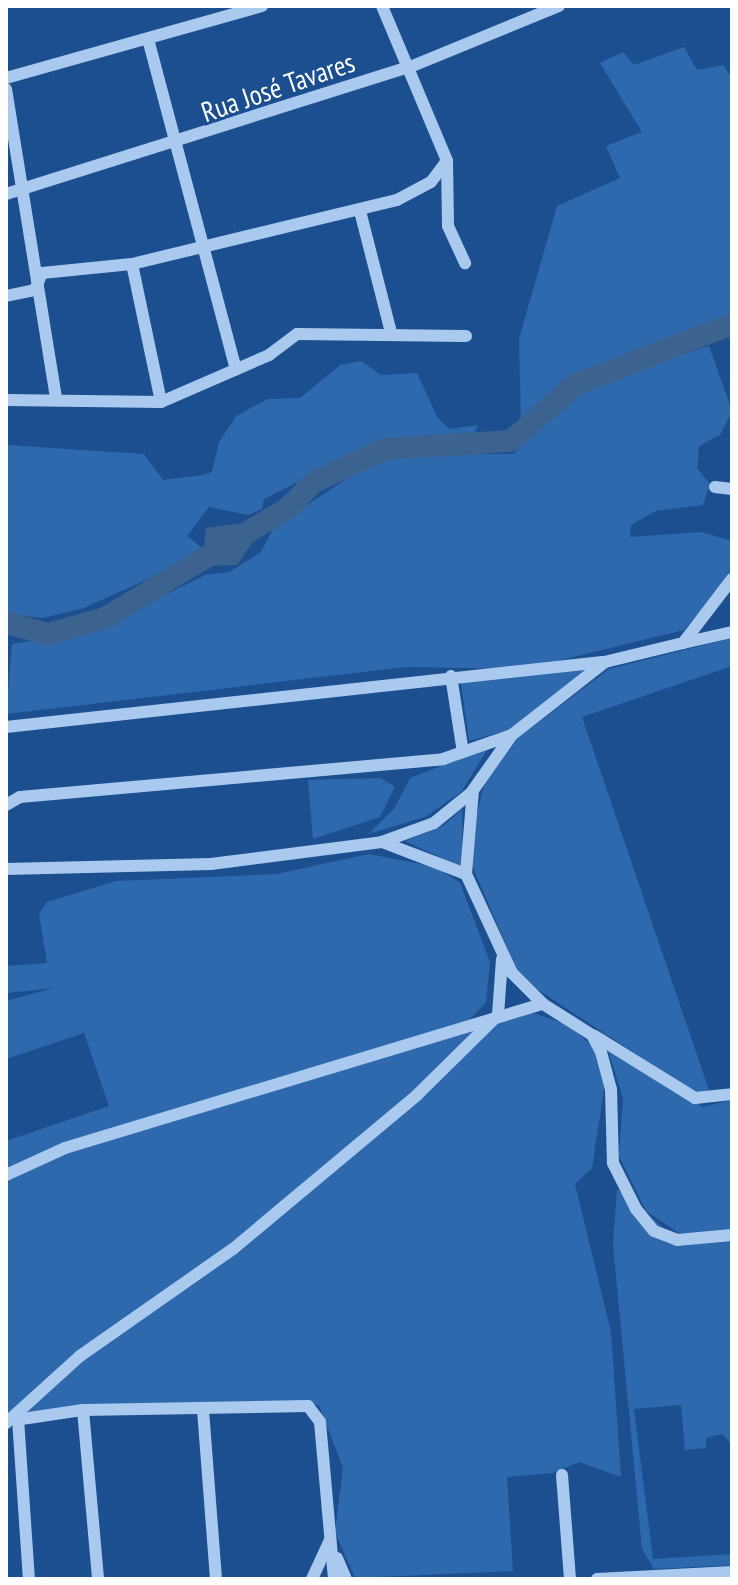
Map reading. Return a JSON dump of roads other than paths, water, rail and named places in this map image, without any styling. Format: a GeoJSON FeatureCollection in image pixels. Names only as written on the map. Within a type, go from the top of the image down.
{"type":"FeatureCollection","features":[{"type":"Feature","properties":{"kind":"street"},"geometry":{"type":"LineString","coordinates":[[6,78],[148,39],[217,12],[262,6]]}},
{"type":"Feature","properties":{"kind":"street"},"geometry":{"type":"LineString","coordinates":[[382,6],[447,161],[448,226],[465,263]]}},
{"type":"Feature","properties":{"kind":"street","name":"Rua José Tavares"},"geometry":{"type":"LineString","coordinates":[[6,194],[176,147],[410,67],[559,6]]}},
{"type":"Feature","properties":{"kind":"street"},"geometry":{"type":"LineString","coordinates":[[148,39],[206,246],[236,369]]}},
{"type":"Feature","properties":{"kind":"street"},"geometry":{"type":"LineString","coordinates":[[6,89],[35,290],[56,399]]}},
{"type":"Feature","properties":{"kind":"street"},"geometry":{"type":"LineString","coordinates":[[35,290],[42,273],[132,264],[360,211],[416,193],[447,161]]}},
{"type":"Feature","properties":{"kind":"street"},"geometry":{"type":"LineString","coordinates":[[360,211],[391,333]]}},
{"type":"Feature","properties":{"kind":"street"},"geometry":{"type":"LineString","coordinates":[[132,264],[161,402]]}},
{"type":"Feature","properties":{"kind":"street"},"geometry":{"type":"LineString","coordinates":[[6,296],[35,290]]}},
{"type":"Feature","properties":{"kind":"street"},"geometry":{"type":"LineString","coordinates":[[6,400],[161,402],[236,369],[297,334],[466,336]]}},
{"type":"Feature","properties":{"kind":"street"},"geometry":{"type":"LineString","coordinates":[[715,487],[732,489]]}},
{"type":"Feature","properties":{"kind":"street"},"geometry":{"type":"LineString","coordinates":[[683,643],[732,579]]}},
{"type":"Feature","properties":{"kind":"street"},"geometry":{"type":"LineString","coordinates":[[6,727],[451,676],[605,662],[732,632]]}},
{"type":"Feature","properties":{"kind":"street"},"geometry":{"type":"LineString","coordinates":[[6,869],[211,864],[382,842],[434,823],[473,790],[512,735],[605,662]]}},
{"type":"Feature","properties":{"kind":"street"},"geometry":{"type":"LineString","coordinates":[[451,676],[462,746]]}},
{"type":"Feature","properties":{"kind":"street"},"geometry":{"type":"LineString","coordinates":[[6,805],[20,797],[443,759],[462,746],[512,735]]}},
{"type":"Feature","properties":{"kind":"street"},"geometry":{"type":"LineString","coordinates":[[473,790],[466,874],[502,957],[543,1004],[695,1098],[732,1094]]}},
{"type":"Feature","properties":{"kind":"street"},"geometry":{"type":"LineString","coordinates":[[382,842],[466,874]]}},
{"type":"Feature","properties":{"kind":"street"},"geometry":{"type":"LineString","coordinates":[[10,1421],[80,1356],[233,1249],[417,1095],[498,1015],[502,957]]}},
{"type":"Feature","properties":{"kind":"street"},"geometry":{"type":"LineString","coordinates":[[6,1175],[65,1148],[343,1070],[498,1015],[543,1004]]}},
{"type":"Feature","properties":{"kind":"street"},"geometry":{"type":"LineString","coordinates":[[592,1035],[611,1089],[613,1163],[636,1209],[654,1231],[677,1240],[732,1235]]}},
{"type":"Feature","properties":{"kind":"street"},"geometry":{"type":"LineString","coordinates":[[10,1421],[83,1410],[308,1406],[320,1422],[334,1579]]}},
{"type":"Feature","properties":{"kind":"street"},"geometry":{"type":"LineString","coordinates":[[83,1410],[98,1579]]}},
{"type":"Feature","properties":{"kind":"street"},"geometry":{"type":"LineString","coordinates":[[203,1410],[216,1579]]}},
{"type":"Feature","properties":{"kind":"street"},"geometry":{"type":"LineString","coordinates":[[10,1421],[29,1579]]}},
{"type":"Feature","properties":{"kind":"street"},"geometry":{"type":"LineString","coordinates":[[562,1475],[570,1579]]}},
{"type":"Feature","properties":{"kind":"street"},"geometry":{"type":"LineString","coordinates":[[312,1579],[331,1536]]}},
{"type":"Feature","properties":{"kind":"street"},"geometry":{"type":"LineString","coordinates":[[331,1536],[346,1579]]}},
{"type":"Feature","properties":{"kind":"street"},"geometry":{"type":"LineString","coordinates":[[597,1579],[732,1572]]}},
{"type":"Feature","properties":{"kind":"waterway"},"geometry":{"type":"LineString","coordinates":[[6,623],[48,634],[105,618],[288,508],[314,482],[384,449],[511,441],[574,385],[732,324]]}}]}
